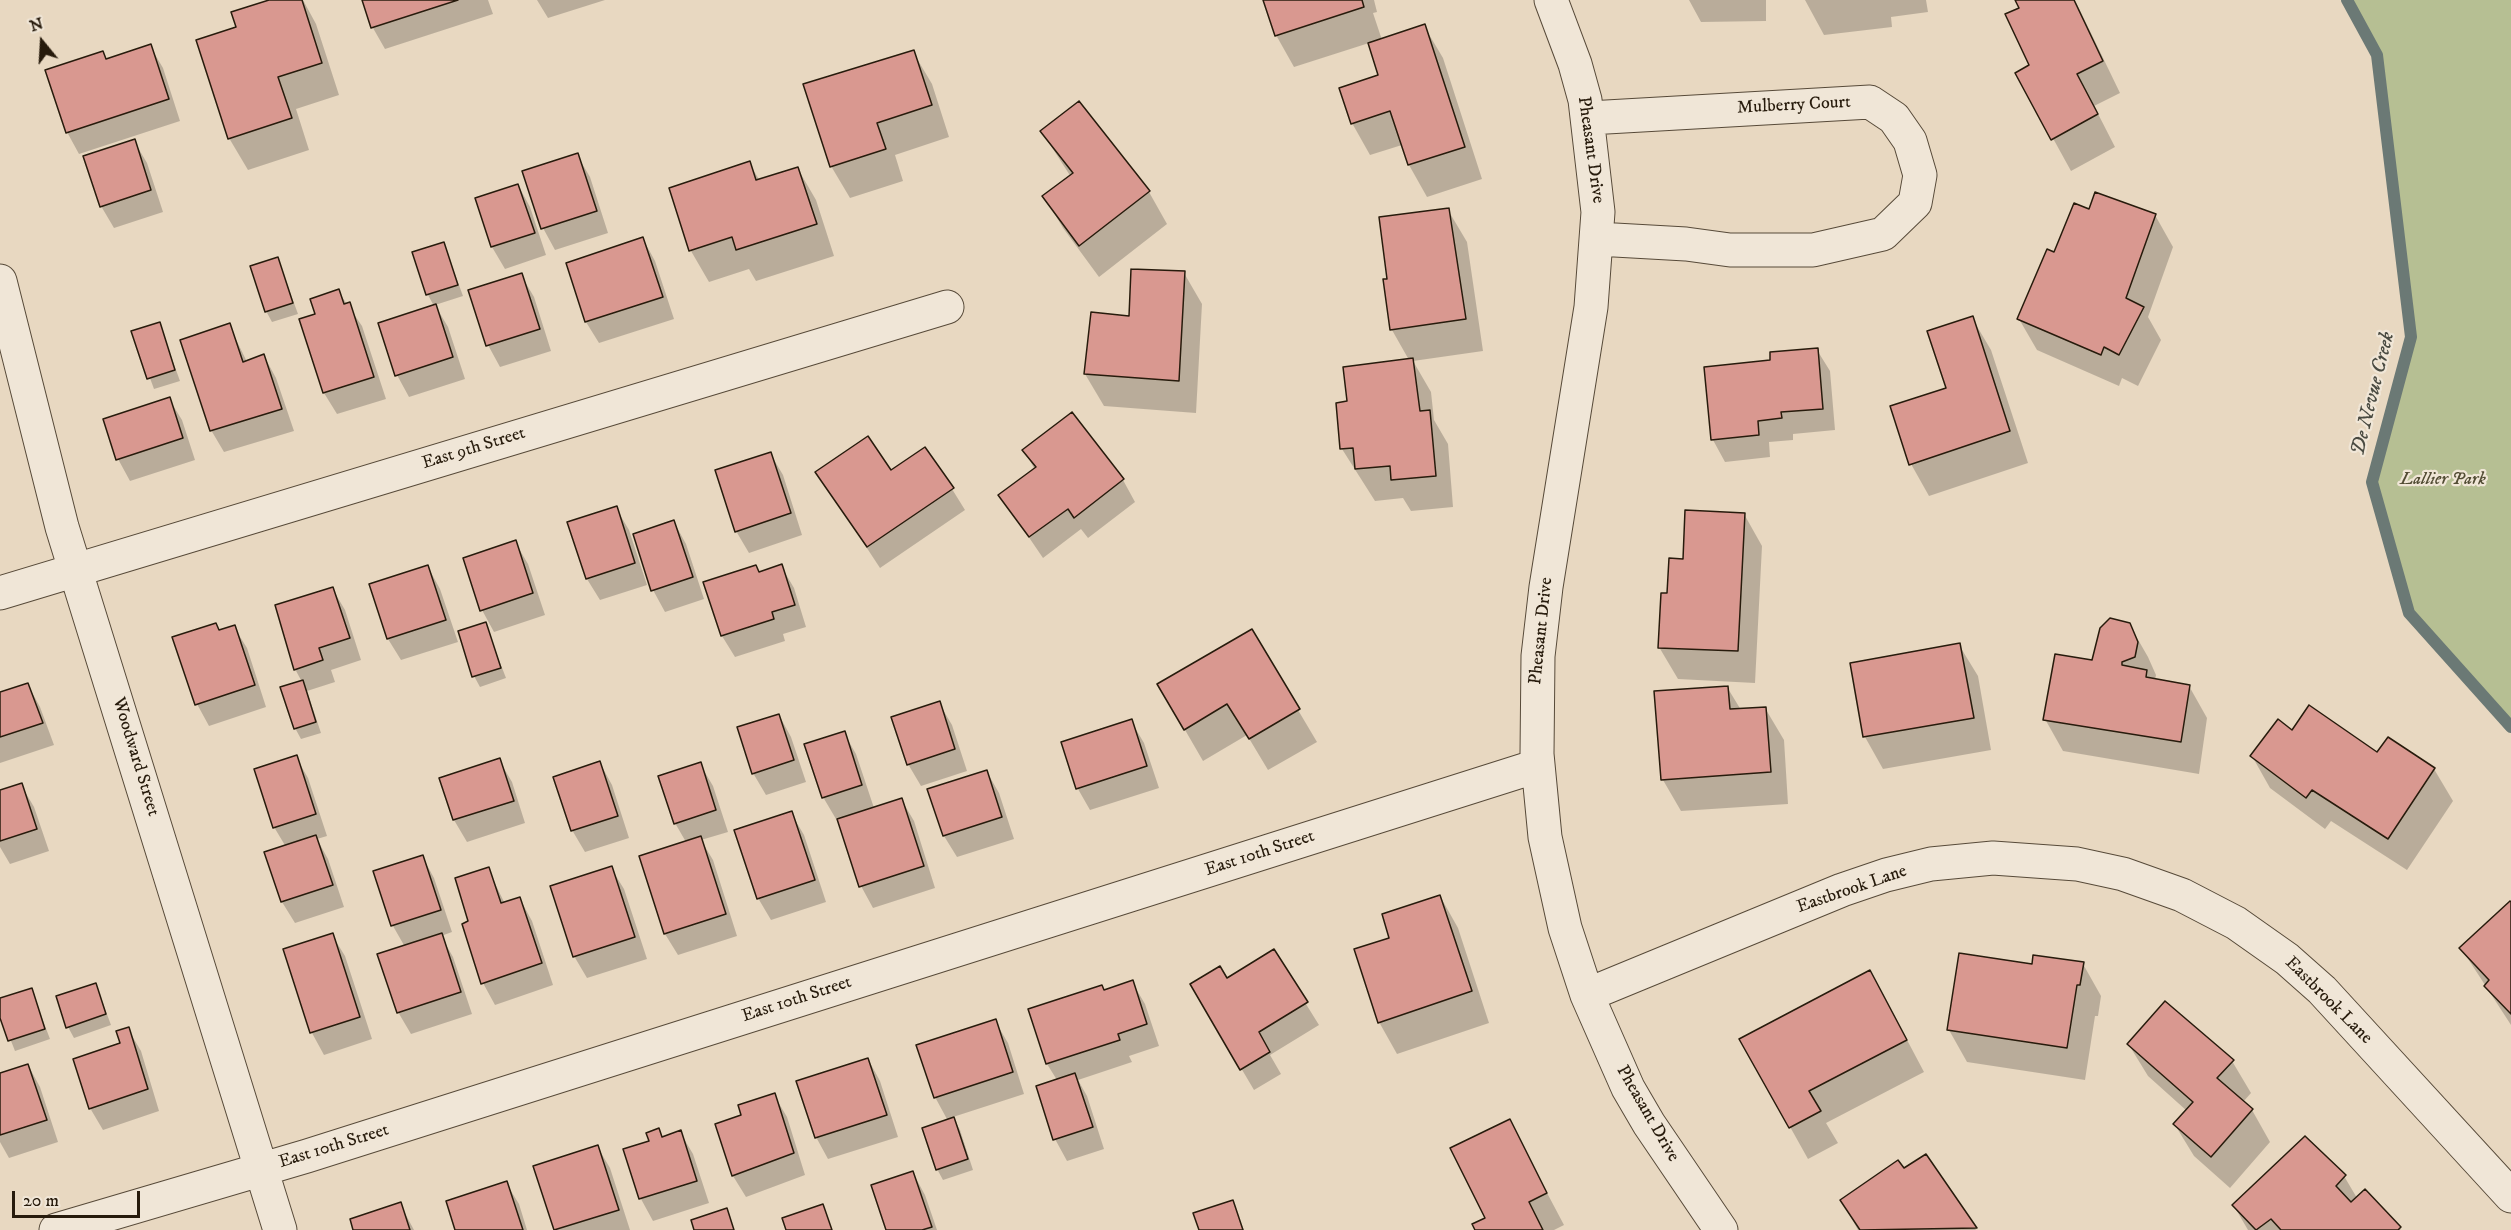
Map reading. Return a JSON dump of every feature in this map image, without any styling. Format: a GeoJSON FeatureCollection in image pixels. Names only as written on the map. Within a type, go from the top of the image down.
{"type":"FeatureCollection","features":[{"type":"Feature","properties":{"kind":"street","name":"Pheasant Drive"},"geometry":{"type":"LineString","coordinates":[[1551,0],[1575,63],[1588,118],[1598,212],[1591,307],[1542,615],[1537,670],[1537,766],[1545,837],[1556,892],[1587,995],[1628,1088],[1649,1124],[1719,1229]]}},
{"type":"Feature","properties":{"kind":"street","name":"Mulberry Court"},"geometry":{"type":"LineString","coordinates":[[1588,118],[1870,102],[1894,118],[1910,141],[1920,175],[1915,203],[1883,234],[1813,250],[1730,250],[1686,244],[1597,239]]}},
{"type":"Feature","properties":{"kind":"street","name":"Woodward Street"},"geometry":{"type":"LineString","coordinates":[[0,281],[62,527],[280,1230]]}},
{"type":"Feature","properties":{"kind":"street","name":"East 9th Street"},"geometry":{"type":"LineString","coordinates":[[0,592],[947,307]]}},
{"type":"Feature","properties":{"kind":"street","name":"East 10th Street"},"geometry":{"type":"LineString","coordinates":[[56,1230],[262,1169],[1537,766]]}},
{"type":"Feature","properties":{"kind":"street","name":"Eastbrook Lane"},"geometry":{"type":"LineString","coordinates":[[1587,995],[1886,874],[1931,864],[1993,858],[2078,864],[2123,874],[2181,895],[2243,927],[2287,959],[2322,990],[2511,1196]]}},
{"type":"Feature","properties":{"kind":"green space","name":"Lallier Park"},"geometry":{"type":"Polygon","coordinates":[[[2347,0],[2511,0],[2511,727],[2409,613],[2372,482],[2411,337],[2377,55],[2347,0]]]}},
{"type":"Feature","properties":{"kind":"building"},"geometry":{"type":"Polygon","coordinates":[[[269,0],[302,0],[322,63],[278,77],[292,118],[228,139],[196,40],[236,27],[231,12],[269,0]]]}},
{"type":"Feature","properties":{"kind":"building"},"geometry":{"type":"Polygon","coordinates":[[[362,0],[458,0],[371,28],[362,0]]]}},
{"type":"Feature","properties":{"kind":"building"},"geometry":{"type":"Polygon","coordinates":[[[1263,0],[1362,0],[1364,7],[1275,36],[1263,0]]]}},
{"type":"Feature","properties":{"kind":"building"},"geometry":{"type":"Polygon","coordinates":[[[2015,0],[2074,0],[2103,61],[2077,74],[2098,114],[2051,140],[2015,73],[2029,65],[2005,14],[2019,8],[2015,0]]]}},
{"type":"Feature","properties":{"kind":"building"},"geometry":{"type":"Polygon","coordinates":[[[1425,24],[1465,147],[1408,165],[1390,111],[1351,124],[1339,88],[1378,75],[1368,43],[1425,24]]]}},
{"type":"Feature","properties":{"kind":"building"},"geometry":{"type":"Polygon","coordinates":[[[151,44],[169,99],[66,133],[45,70],[103,51],[106,59],[151,44]]]}},
{"type":"Feature","properties":{"kind":"building"},"geometry":{"type":"Polygon","coordinates":[[[914,50],[932,105],[877,123],[886,149],[830,167],[803,84],[914,50]]]}},
{"type":"Feature","properties":{"kind":"building"},"geometry":{"type":"Polygon","coordinates":[[[1079,101],[1150,191],[1079,246],[1042,196],[1073,173],[1040,131],[1079,101]]]}},
{"type":"Feature","properties":{"kind":"building"},"geometry":{"type":"Polygon","coordinates":[[[135,139],[151,190],[100,207],[83,156],[135,139]]]}},
{"type":"Feature","properties":{"kind":"building"},"geometry":{"type":"Polygon","coordinates":[[[578,153],[597,211],[541,229],[522,171],[578,153]]]}},
{"type":"Feature","properties":{"kind":"building"},"geometry":{"type":"Polygon","coordinates":[[[750,161],[756,180],[798,167],[817,224],[736,250],[732,237],[689,251],[669,188],[750,161]]]}},
{"type":"Feature","properties":{"kind":"building"},"geometry":{"type":"Polygon","coordinates":[[[518,184],[535,233],[491,247],[475,198],[518,184]]]}},
{"type":"Feature","properties":{"kind":"building"},"geometry":{"type":"Polygon","coordinates":[[[2095,192],[2156,214],[2126,298],[2144,307],[2119,355],[2104,347],[2101,355],[2017,319],[2047,249],[2054,252],[2074,203],[2089,209],[2095,192]]]}},
{"type":"Feature","properties":{"kind":"building"},"geometry":{"type":"Polygon","coordinates":[[[1449,208],[1466,319],[1390,330],[1383,279],[1387,279],[1379,217],[1449,208]]]}},
{"type":"Feature","properties":{"kind":"building"},"geometry":{"type":"Polygon","coordinates":[[[643,237],[663,297],[585,322],[566,263],[643,237]]]}},
{"type":"Feature","properties":{"kind":"building"},"geometry":{"type":"Polygon","coordinates":[[[444,242],[458,285],[426,295],[412,252],[444,242]]]}},
{"type":"Feature","properties":{"kind":"building"},"geometry":{"type":"Polygon","coordinates":[[[278,257],[293,303],[265,312],[250,266],[278,257]]]}},
{"type":"Feature","properties":{"kind":"building"},"geometry":{"type":"Polygon","coordinates":[[[1131,269],[1185,271],[1179,381],[1084,374],[1091,312],[1129,316],[1131,269]]]}},
{"type":"Feature","properties":{"kind":"building"},"geometry":{"type":"Polygon","coordinates":[[[522,273],[540,329],[486,346],[468,290],[522,273]]]}},
{"type":"Feature","properties":{"kind":"building"},"geometry":{"type":"Polygon","coordinates":[[[339,289],[344,304],[350,302],[374,377],[323,393],[299,319],[315,314],[310,299],[339,289]]]}},
{"type":"Feature","properties":{"kind":"building"},"geometry":{"type":"Polygon","coordinates":[[[436,304],[453,357],[395,376],[378,323],[436,304]]]}},
{"type":"Feature","properties":{"kind":"building"},"geometry":{"type":"Polygon","coordinates":[[[1973,316],[2010,431],[1909,465],[1890,406],[1946,388],[1927,331],[1973,316]]]}},
{"type":"Feature","properties":{"kind":"building"},"geometry":{"type":"Polygon","coordinates":[[[160,322],[175,370],[147,379],[131,331],[160,322]]]}},
{"type":"Feature","properties":{"kind":"building"},"geometry":{"type":"Polygon","coordinates":[[[230,323],[243,362],[264,354],[282,409],[210,431],[180,340],[230,323]]]}},
{"type":"Feature","properties":{"kind":"building"},"geometry":{"type":"Polygon","coordinates":[[[1818,348],[1823,409],[1781,412],[1782,418],[1758,421],[1759,435],[1711,440],[1704,367],[1770,360],[1770,352],[1818,348]]]}},
{"type":"Feature","properties":{"kind":"building"},"geometry":{"type":"Polygon","coordinates":[[[1413,358],[1420,411],[1430,410],[1436,476],[1391,480],[1390,466],[1355,469],[1353,448],[1340,449],[1336,403],[1347,401],[1343,367],[1413,358]]]}},
{"type":"Feature","properties":{"kind":"building"},"geometry":{"type":"Polygon","coordinates":[[[170,397],[183,438],[116,460],[103,419],[170,397]]]}},
{"type":"Feature","properties":{"kind":"building"},"geometry":{"type":"Polygon","coordinates":[[[1072,412],[1124,479],[1074,518],[1068,509],[1029,537],[998,495],[1036,467],[1022,450],[1072,412]]]}},
{"type":"Feature","properties":{"kind":"building"},"geometry":{"type":"Polygon","coordinates":[[[868,436],[891,470],[925,447],[954,488],[867,547],[815,472],[868,436]]]}},
{"type":"Feature","properties":{"kind":"building"},"geometry":{"type":"Polygon","coordinates":[[[771,452],[791,513],[735,532],[715,470],[771,452]]]}},
{"type":"Feature","properties":{"kind":"building"},"geometry":{"type":"Polygon","coordinates":[[[617,506],[635,563],[586,579],[567,522],[617,506]]]}},
{"type":"Feature","properties":{"kind":"building"},"geometry":{"type":"Polygon","coordinates":[[[1685,510],[1745,513],[1738,651],[1658,648],[1661,593],[1667,593],[1669,558],[1683,559],[1685,510]]]}},
{"type":"Feature","properties":{"kind":"building"},"geometry":{"type":"Polygon","coordinates":[[[674,520],[693,577],[651,591],[633,534],[674,520]]]}},
{"type":"Feature","properties":{"kind":"building"},"geometry":{"type":"Polygon","coordinates":[[[516,540],[533,593],[480,611],[463,558],[516,540]]]}},
{"type":"Feature","properties":{"kind":"building"},"geometry":{"type":"Polygon","coordinates":[[[782,564],[795,605],[772,612],[774,619],[721,636],[703,582],[756,565],[759,572],[782,564]]]}},
{"type":"Feature","properties":{"kind":"building"},"geometry":{"type":"Polygon","coordinates":[[[428,565],[446,620],[387,639],[369,584],[428,565]]]}},
{"type":"Feature","properties":{"kind":"building"},"geometry":{"type":"Polygon","coordinates":[[[333,587],[350,638],[319,648],[323,660],[294,670],[275,605],[333,587]]]}},
{"type":"Feature","properties":{"kind":"building"},"geometry":{"type":"Polygon","coordinates":[[[2110,618],[2130,623],[2138,642],[2135,657],[2122,662],[2122,665],[2147,670],[2146,677],[2190,685],[2181,742],[2043,720],[2055,654],[2092,660],[2100,628],[2110,618]]]}},
{"type":"Feature","properties":{"kind":"building"},"geometry":{"type":"Polygon","coordinates":[[[486,622],[501,668],[472,677],[458,631],[486,622]]]}},
{"type":"Feature","properties":{"kind":"building"},"geometry":{"type":"Polygon","coordinates":[[[216,623],[219,630],[235,625],[255,685],[195,705],[172,637],[216,623]]]}},
{"type":"Feature","properties":{"kind":"building"},"geometry":{"type":"Polygon","coordinates":[[[1252,629],[1300,709],[1249,739],[1227,704],[1184,730],[1157,684],[1252,629]]]}},
{"type":"Feature","properties":{"kind":"building"},"geometry":{"type":"Polygon","coordinates":[[[1960,643],[1974,718],[1863,737],[1850,663],[1960,643]]]}},
{"type":"Feature","properties":{"kind":"building"},"geometry":{"type":"Polygon","coordinates":[[[303,680],[316,722],[294,729],[280,687],[303,680]]]}},
{"type":"Feature","properties":{"kind":"building"},"geometry":{"type":"Polygon","coordinates":[[[28,683],[43,723],[0,737],[0,692],[28,683]]]}},
{"type":"Feature","properties":{"kind":"building"},"geometry":{"type":"Polygon","coordinates":[[[1728,686],[1730,709],[1766,707],[1771,772],[1661,780],[1654,691],[1728,686]]]}},
{"type":"Feature","properties":{"kind":"building"},"geometry":{"type":"Polygon","coordinates":[[[940,701],[955,749],[907,765],[891,717],[940,701]]]}},
{"type":"Feature","properties":{"kind":"building"},"geometry":{"type":"Polygon","coordinates":[[[2309,705],[2377,752],[2388,737],[2435,768],[2388,839],[2312,790],[2306,798],[2250,756],[2278,719],[2292,730],[2309,705]]]}},
{"type":"Feature","properties":{"kind":"building"},"geometry":{"type":"Polygon","coordinates":[[[779,714],[794,760],[752,774],[737,727],[779,714]]]}},
{"type":"Feature","properties":{"kind":"building"},"geometry":{"type":"Polygon","coordinates":[[[1132,719],[1147,766],[1076,789],[1061,742],[1132,719]]]}},
{"type":"Feature","properties":{"kind":"building"},"geometry":{"type":"Polygon","coordinates":[[[845,731],[862,785],[822,798],[804,744],[845,731]]]}},
{"type":"Feature","properties":{"kind":"building"},"geometry":{"type":"Polygon","coordinates":[[[297,755],[316,814],[273,828],[254,769],[297,755]]]}},
{"type":"Feature","properties":{"kind":"building"},"geometry":{"type":"Polygon","coordinates":[[[500,758],[514,801],[453,820],[439,778],[500,758]]]}},
{"type":"Feature","properties":{"kind":"building"},"geometry":{"type":"Polygon","coordinates":[[[600,761],[618,816],[571,831],[553,777],[600,761]]]}},
{"type":"Feature","properties":{"kind":"building"},"geometry":{"type":"Polygon","coordinates":[[[701,762],[716,810],[674,824],[658,776],[701,762]]]}},
{"type":"Feature","properties":{"kind":"building"},"geometry":{"type":"Polygon","coordinates":[[[987,770],[1002,817],[943,836],[927,789],[987,770]]]}},
{"type":"Feature","properties":{"kind":"building"},"geometry":{"type":"Polygon","coordinates":[[[22,783],[37,829],[0,841],[0,790],[22,783]]]}},
{"type":"Feature","properties":{"kind":"building"},"geometry":{"type":"Polygon","coordinates":[[[902,798],[924,866],[859,887],[837,819],[902,798]]]}},
{"type":"Feature","properties":{"kind":"building"},"geometry":{"type":"Polygon","coordinates":[[[792,811],[815,880],[757,899],[734,830],[792,811]]]}},
{"type":"Feature","properties":{"kind":"building"},"geometry":{"type":"Polygon","coordinates":[[[316,835],[333,885],[281,902],[264,852],[316,835]]]}},
{"type":"Feature","properties":{"kind":"building"},"geometry":{"type":"Polygon","coordinates":[[[701,836],[726,914],[664,934],[639,856],[701,836]]]}},
{"type":"Feature","properties":{"kind":"building"},"geometry":{"type":"Polygon","coordinates":[[[423,855],[441,910],[391,926],[373,871],[423,855]]]}},
{"type":"Feature","properties":{"kind":"building"},"geometry":{"type":"Polygon","coordinates":[[[612,866],[635,937],[573,957],[550,886],[612,866]]]}},
{"type":"Feature","properties":{"kind":"building"},"geometry":{"type":"Polygon","coordinates":[[[489,867],[501,903],[520,897],[542,963],[481,984],[462,924],[468,921],[455,878],[489,867]]]}},
{"type":"Feature","properties":{"kind":"building"},"geometry":{"type":"Polygon","coordinates":[[[1440,895],[1472,991],[1378,1023],[1354,949],[1389,938],[1382,914],[1440,895]]]}},
{"type":"Feature","properties":{"kind":"building"},"geometry":{"type":"Polygon","coordinates":[[[2510,901],[2511,1014],[2484,986],[2489,980],[2459,948],[2510,901]]]}},
{"type":"Feature","properties":{"kind":"building"},"geometry":{"type":"Polygon","coordinates":[[[333,933],[360,1017],[310,1033],[283,949],[333,933]]]}},
{"type":"Feature","properties":{"kind":"building"},"geometry":{"type":"Polygon","coordinates":[[[442,933],[461,992],[397,1013],[377,954],[442,933]]]}},
{"type":"Feature","properties":{"kind":"building"},"geometry":{"type":"Polygon","coordinates":[[[1274,949],[1308,1002],[1259,1032],[1270,1052],[1240,1070],[1190,984],[1220,966],[1227,978],[1274,949]]]}},
{"type":"Feature","properties":{"kind":"building"},"geometry":{"type":"Polygon","coordinates":[[[1959,953],[2032,964],[2033,955],[2084,962],[2080,985],[2077,985],[2067,1048],[1947,1030],[1959,953]]]}},
{"type":"Feature","properties":{"kind":"building"},"geometry":{"type":"Polygon","coordinates":[[[1870,970],[1907,1040],[1809,1091],[1821,1111],[1789,1128],[1739,1039],[1870,970]]]}},
{"type":"Feature","properties":{"kind":"building"},"geometry":{"type":"Polygon","coordinates":[[[1133,980],[1147,1024],[1118,1034],[1120,1040],[1046,1064],[1028,1009],[1102,985],[1104,990],[1133,980]]]}},
{"type":"Feature","properties":{"kind":"building"},"geometry":{"type":"Polygon","coordinates":[[[96,983],[106,1014],[66,1028],[56,996],[96,983]]]}},
{"type":"Feature","properties":{"kind":"building"},"geometry":{"type":"Polygon","coordinates":[[[32,988],[45,1029],[8,1041],[0,1018],[0,998],[32,988]]]}},
{"type":"Feature","properties":{"kind":"building"},"geometry":{"type":"Polygon","coordinates":[[[2165,1001],[2234,1060],[2217,1078],[2253,1109],[2211,1157],[2173,1124],[2193,1102],[2127,1044],[2165,1001]]]}},
{"type":"Feature","properties":{"kind":"building"},"geometry":{"type":"Polygon","coordinates":[[[996,1019],[1013,1072],[934,1098],[916,1045],[996,1019]]]}},
{"type":"Feature","properties":{"kind":"building"},"geometry":{"type":"Polygon","coordinates":[[[129,1027],[148,1089],[89,1109],[73,1059],[120,1043],[116,1031],[129,1027]]]}},
{"type":"Feature","properties":{"kind":"building"},"geometry":{"type":"Polygon","coordinates":[[[868,1058],[887,1115],[815,1138],[796,1081],[868,1058]]]}},
{"type":"Feature","properties":{"kind":"building"},"geometry":{"type":"Polygon","coordinates":[[[28,1064],[47,1120],[0,1135],[0,1073],[28,1064]]]}},
{"type":"Feature","properties":{"kind":"building"},"geometry":{"type":"Polygon","coordinates":[[[1075,1073],[1093,1127],[1053,1140],[1036,1086],[1075,1073]]]}},
{"type":"Feature","properties":{"kind":"building"},"geometry":{"type":"Polygon","coordinates":[[[775,1093],[794,1153],[732,1176],[715,1124],[741,1115],[738,1105],[775,1093]]]}},
{"type":"Feature","properties":{"kind":"building"},"geometry":{"type":"Polygon","coordinates":[[[954,1117],[968,1159],[936,1170],[922,1128],[954,1117]]]}},
{"type":"Feature","properties":{"kind":"building"},"geometry":{"type":"Polygon","coordinates":[[[1510,1119],[1547,1193],[1529,1202],[1543,1230],[1475,1230],[1472,1224],[1485,1218],[1450,1148],[1510,1119]]]}},
{"type":"Feature","properties":{"kind":"building"},"geometry":{"type":"Polygon","coordinates":[[[659,1128],[662,1137],[681,1130],[697,1181],[639,1199],[623,1149],[649,1141],[646,1133],[659,1128]]]}},
{"type":"Feature","properties":{"kind":"building"},"geometry":{"type":"Polygon","coordinates":[[[2305,1136],[2346,1175],[2336,1186],[2351,1202],[2365,1189],[2401,1227],[2398,1230],[2281,1230],[2271,1219],[2256,1230],[2232,1205],[2305,1136]]]}},
{"type":"Feature","properties":{"kind":"building"},"geometry":{"type":"Polygon","coordinates":[[[598,1145],[619,1210],[554,1230],[533,1166],[598,1145]]]}},
{"type":"Feature","properties":{"kind":"building"},"geometry":{"type":"Polygon","coordinates":[[[1926,1154],[1977,1228],[1860,1230],[1840,1200],[1898,1160],[1904,1168],[1926,1154]]]}},
{"type":"Feature","properties":{"kind":"building"},"geometry":{"type":"Polygon","coordinates":[[[913,1171],[932,1227],[922,1230],[886,1230],[871,1185],[913,1171]]]}},
{"type":"Feature","properties":{"kind":"building"},"geometry":{"type":"Polygon","coordinates":[[[507,1181],[523,1230],[455,1230],[446,1201],[507,1181]]]}},
{"type":"Feature","properties":{"kind":"building"},"geometry":{"type":"Polygon","coordinates":[[[1233,1200],[1243,1230],[1199,1230],[1193,1213],[1233,1200]]]}},
{"type":"Feature","properties":{"kind":"building"},"geometry":{"type":"Polygon","coordinates":[[[401,1202],[410,1230],[353,1230],[350,1219],[401,1202]]]}},
{"type":"Feature","properties":{"kind":"building"},"geometry":{"type":"Polygon","coordinates":[[[823,1204],[832,1230],[786,1230],[782,1218],[823,1204]]]}},
{"type":"Feature","properties":{"kind":"building"},"geometry":{"type":"Polygon","coordinates":[[[727,1208],[734,1230],[694,1230],[691,1220],[727,1208]]]}},
{"type":"Feature","properties":{"kind":"waterway","name":"De Nevue Creek"},"geometry":{"type":"LineString","coordinates":[[2347,0],[2377,55],[2411,337],[2372,482],[2409,613],[2511,727]]}}]}
